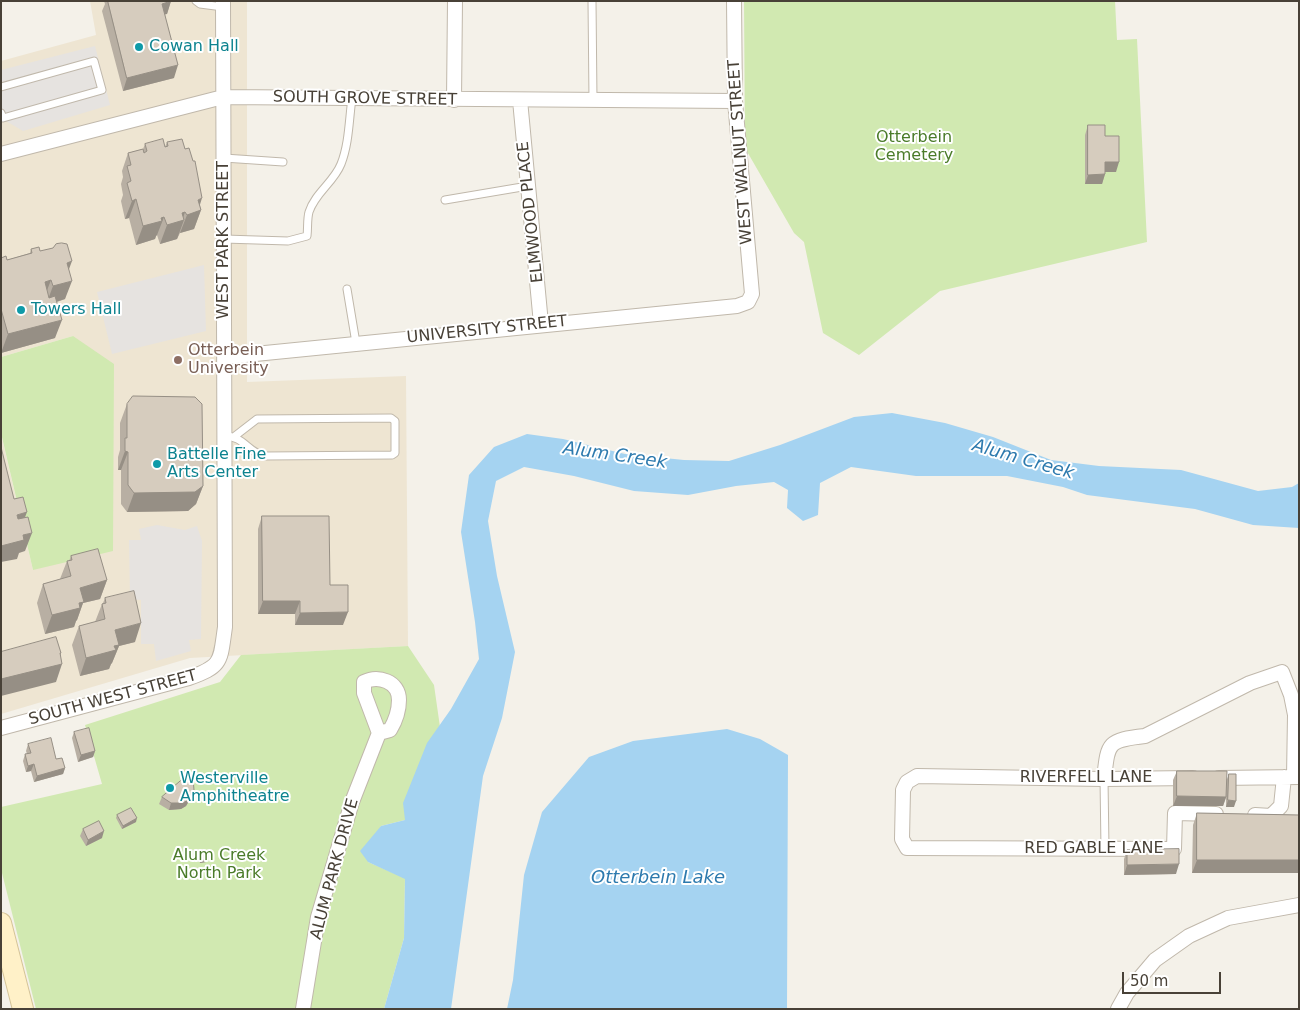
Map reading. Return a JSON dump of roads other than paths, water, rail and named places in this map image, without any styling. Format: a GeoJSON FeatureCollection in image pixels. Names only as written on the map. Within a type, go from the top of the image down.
{"type":"FeatureCollection","features":[{"type":"Feature","properties":{"kind":"main road"},"geometry":{"type":"LineString","coordinates":[[1,923],[6,958],[23,1009]]}},
{"type":"Feature","properties":{"kind":"street"},"geometry":{"type":"LineString","coordinates":[[454,100],[455,1]]}},
{"type":"Feature","properties":{"kind":"street","name":"WEST WALNUT STREET"},"geometry":{"type":"LineString","coordinates":[[734,1],[735,101],[752,294],[748,302]]}},
{"type":"Feature","properties":{"kind":"street","name":"WEST PARK STREET"},"geometry":{"type":"LineString","coordinates":[[220,659],[225,628],[230,436],[225,357],[223,4]]}},
{"type":"Feature","properties":{"kind":"street","name":"SOUTH GROVE STREET"},"geometry":{"type":"LineString","coordinates":[[1,154],[223,97],[735,101]]}},
{"type":"Feature","properties":{"kind":"street","name":"ELMWOOD PLACE"},"geometry":{"type":"LineString","coordinates":[[520,100],[541,324]]}},
{"type":"Feature","properties":{"kind":"street","name":"UNIVERSITY STREET"},"geometry":{"type":"LineString","coordinates":[[225,357],[541,324],[737,306],[748,302]]}},
{"type":"Feature","properties":{"kind":"street","name":"SOUTH WEST STREET"},"geometry":{"type":"LineString","coordinates":[[1,728],[189,678],[214,668],[220,659]]}},
{"type":"Feature","properties":{"kind":"street","name":"RED GABLE LANE"},"geometry":{"type":"LineString","coordinates":[[903,812],[902,839],[907,848],[1174,849],[1175,813],[1271,816],[1281,806],[1292,777],[1295,715],[1291,694],[1282,672],[1250,683],[1145,736],[1116,741],[1108,750],[1104,779]]}},
{"type":"Feature","properties":{"kind":"street","name":"ALUM PARK DRIVE"},"geometry":{"type":"LineString","coordinates":[[303,1009],[318,917],[352,802],[379,733]]}},
{"type":"Feature","properties":{"kind":"street","name":"RIVERFELL LANE"},"geometry":{"type":"LineString","coordinates":[[903,812],[904,790],[907,782],[917,776],[1104,779],[1292,777]]}},
{"type":"Feature","properties":{"kind":"street"},"geometry":{"type":"LineString","coordinates":[[1118,1009],[1127,992],[1155,960],[1189,936],[1228,918],[1299,905]]}},
{"type":"Feature","properties":{"kind":"lane"},"geometry":{"type":"LineString","coordinates":[[196,1],[200,4],[223,4]]}},
{"type":"Feature","properties":{"kind":"lane"},"geometry":{"type":"LineString","coordinates":[[592,1],[593,100]]}},
{"type":"Feature","properties":{"kind":"lane"},"geometry":{"type":"LineString","coordinates":[[1,87],[94,61],[102,90],[3,118],[1,113]]}},
{"type":"Feature","properties":{"kind":"lane"},"geometry":{"type":"LineString","coordinates":[[224,239],[288,241],[307,236],[309,212],[321,191],[335,176],[341,164],[347,142],[352,98]]}},
{"type":"Feature","properties":{"kind":"lane"},"geometry":{"type":"LineString","coordinates":[[224,158],[283,162]]}},
{"type":"Feature","properties":{"kind":"lane"},"geometry":{"type":"LineString","coordinates":[[445,200],[528,186]]}},
{"type":"Feature","properties":{"kind":"lane"},"geometry":{"type":"LineString","coordinates":[[347,290],[356,343]]}},
{"type":"Feature","properties":{"kind":"lane"},"geometry":{"type":"LineString","coordinates":[[391,418],[395,421],[395,453],[392,455],[266,456],[256,453],[230,436],[257,419],[391,418]]}},
{"type":"Feature","properties":{"kind":"lane"},"geometry":{"type":"LineString","coordinates":[[1104,779],[1105,849]]}},
{"type":"Feature","properties":{"kind":"water","name":"Alum Creek"},"geometry":{"type":"Polygon","coordinates":[[[892,413],[945,423],[993,437],[1051,460],[1099,466],[1181,470],[1258,491],[1292,487],[1299,483],[1299,528],[1253,525],[1195,509],[1087,495],[1063,487],[1007,476],[916,476],[851,467],[820,483],[818,515],[803,521],[787,508],[788,490],[774,482],[736,486],[688,495],[634,491],[574,476],[524,467],[496,481],[488,521],[497,576],[515,652],[502,718],[483,776],[451,1009],[384,1009],[404,938],[405,879],[368,862],[360,851],[381,826],[405,820],[403,803],[427,743],[451,709],[479,659],[461,532],[469,475],[494,447],[527,434],[563,439],[625,454],[684,460],[729,461],[780,445],[854,417],[892,413]]]}},
{"type":"Feature","properties":{"kind":"water","name":"Otterbein Lake"},"geometry":{"type":"Polygon","coordinates":[[[727,729],[760,739],[788,755],[787,1009],[507,1009],[513,980],[524,875],[542,812],[589,757],[633,741],[727,729]]]}},
{"type":"Feature","properties":{"kind":"place","name":"Cowan Hall"},"geometry":{"type":"Point","coordinates":[139,47]}},
{"type":"Feature","properties":{"kind":"place","name":"Towers Hall"},"geometry":{"type":"Point","coordinates":[21,310]}},
{"type":"Feature","properties":{"kind":"place","name":"Otterbein University"},"geometry":{"type":"Point","coordinates":[178,360]}},
{"type":"Feature","properties":{"kind":"place","name":"Battelle Fine Arts Center"},"geometry":{"type":"Point","coordinates":[157,464]}},
{"type":"Feature","properties":{"kind":"place","name":"Westerville Amphitheatre"},"geometry":{"type":"Point","coordinates":[170,788]}},
{"type":"Feature","properties":{"kind":"park label","name":"Otterbein Cemetery"},"geometry":{"type":"Point","coordinates":[914,147]}},
{"type":"Feature","properties":{"kind":"park label","name":"Alum Creek North Park"},"geometry":{"type":"Point","coordinates":[219,865]}}]}
